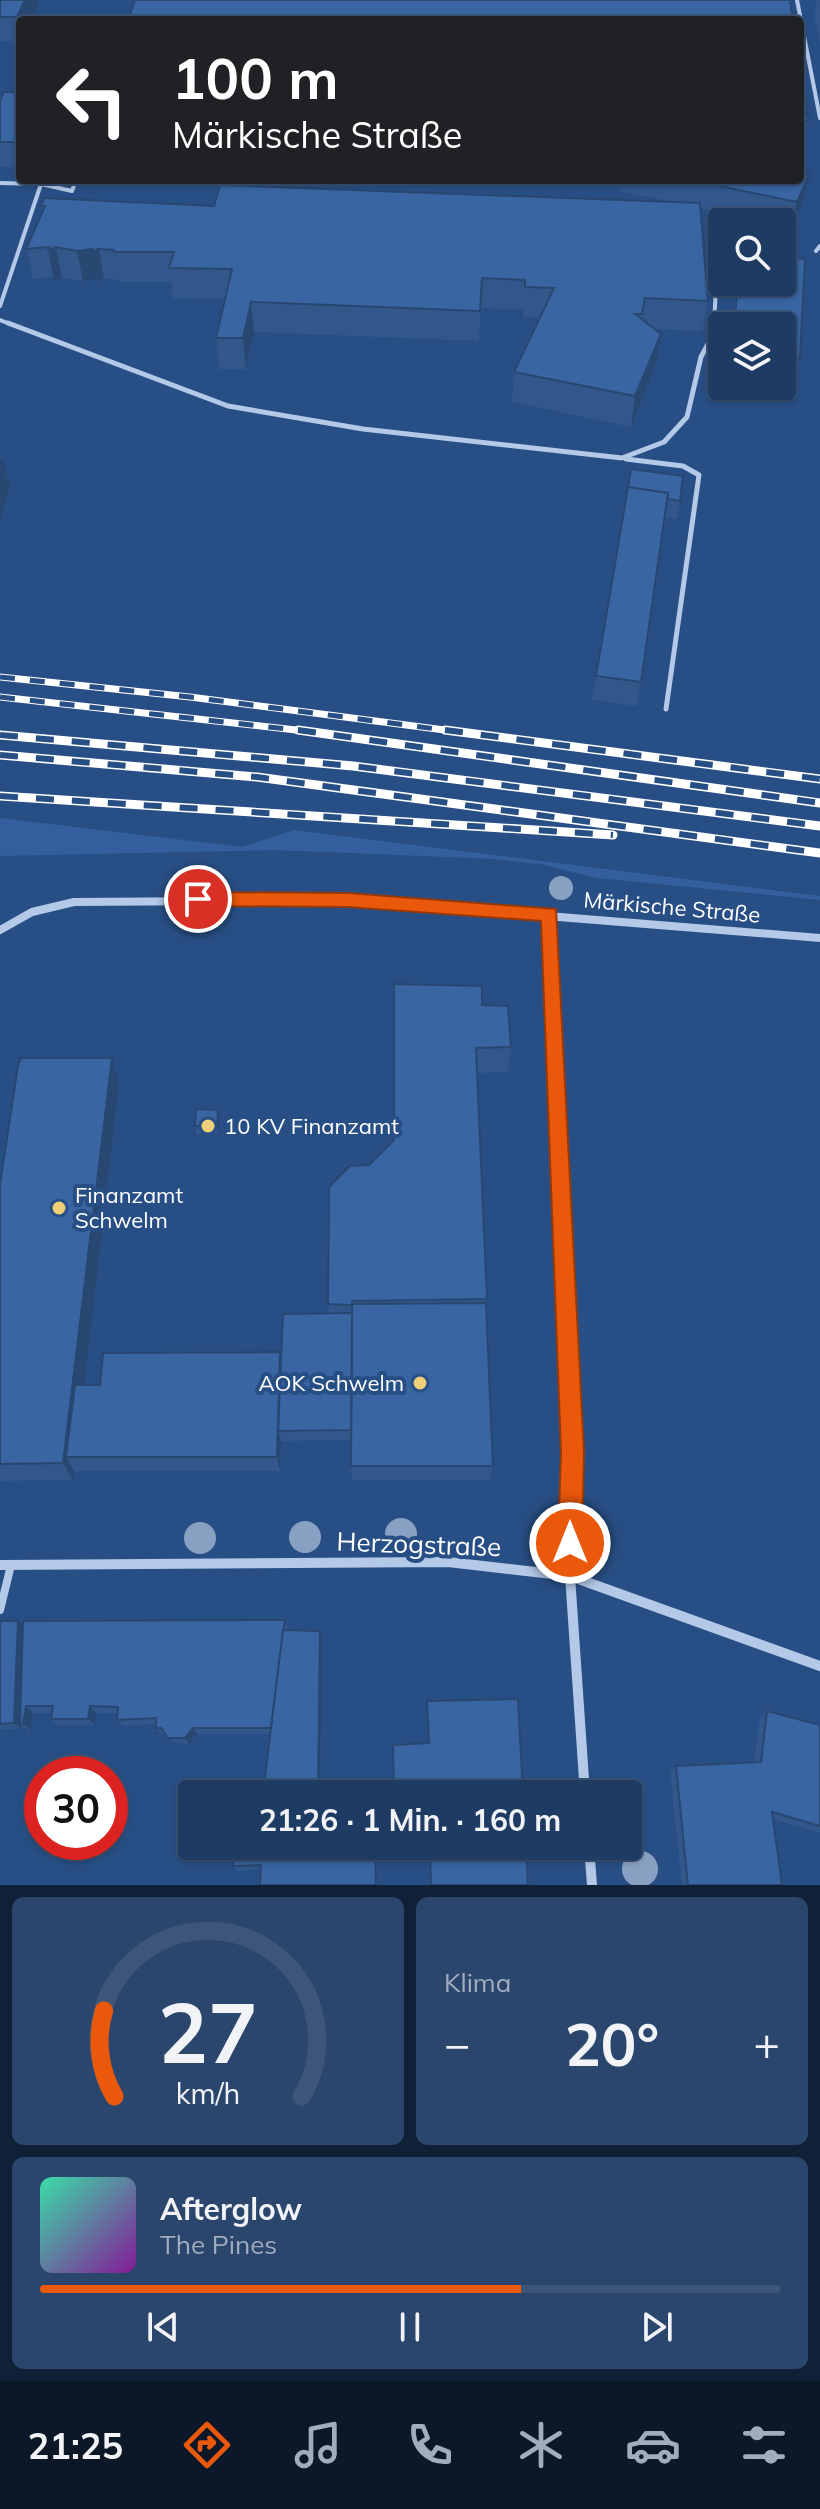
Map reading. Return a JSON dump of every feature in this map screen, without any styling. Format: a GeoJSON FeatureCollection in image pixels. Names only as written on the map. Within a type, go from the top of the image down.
{"type":"FeatureCollection","features":[{"type":"Feature","properties":{"kind":"street","name":"Märkische Straße"},"geometry":{"type":"LineString","coordinates":[[0,930],[32,912],[74,902],[348,900],[820,938]]}},
{"type":"Feature","properties":{"kind":"street"},"geometry":{"type":"LineString","coordinates":[[550,914],[572,1452],[570,1576],[584,1780]]}},
{"type":"Feature","properties":{"kind":"street","name":"Herzogstraße"},"geometry":{"type":"LineString","coordinates":[[5,1565],[448,1562],[570,1576],[820,1666]]}},
{"type":"Feature","properties":{"kind":"street"},"geometry":{"type":"LineString","coordinates":[[590,1860],[592,1885]]}},
{"type":"Feature","properties":{"kind":"lane"},"geometry":{"type":"LineString","coordinates":[[804,36],[820,118]]}},
{"type":"Feature","properties":{"kind":"lane"},"geometry":{"type":"LineString","coordinates":[[0,306],[41,184],[72,191],[75,184]]}},
{"type":"Feature","properties":{"kind":"lane"},"geometry":{"type":"LineString","coordinates":[[622,458],[664,442],[687,417],[701,357],[713,335],[715,296]]}},
{"type":"Feature","properties":{"kind":"lane"},"geometry":{"type":"LineString","coordinates":[[0,320],[228,406],[363,429],[683,466],[699,475],[666,709]]}},
{"type":"Feature","properties":{"kind":"lane"},"geometry":{"type":"LineString","coordinates":[[0,1610],[5,1565]]}},
{"type":"Feature","properties":{"kind":"shaded area"},"geometry":{"type":"Polygon","coordinates":[[[0,818],[242,847],[294,830],[820,896],[820,900],[597,878],[540,864],[493,859],[276,850],[0,856],[0,818]]]}},
{"type":"Feature","properties":{"kind":"building"},"geometry":{"type":"Polygon","coordinates":[[[0,0],[25,0],[16,17],[0,17],[0,0]]]}},
{"type":"Feature","properties":{"kind":"building"},"geometry":{"type":"Polygon","coordinates":[[[135,0],[790,0],[792,16],[129,16],[135,0]]]}},
{"type":"Feature","properties":{"kind":"building"},"geometry":{"type":"Polygon","coordinates":[[[4,92],[16,92],[16,142],[0,142],[0,100],[4,92]]]}},
{"type":"Feature","properties":{"kind":"building"},"geometry":{"type":"Polygon","coordinates":[[[804,93],[808,121],[804,121],[804,93]]]}},
{"type":"Feature","properties":{"kind":"building"},"geometry":{"type":"Polygon","coordinates":[[[804,174],[809,175],[797,202],[709,184],[804,184],[804,174]]]}},
{"type":"Feature","properties":{"kind":"building"},"geometry":{"type":"Polygon","coordinates":[[[220,185],[700,203],[708,301],[645,298],[642,314],[635,314],[661,334],[635,396],[514,372],[554,288],[525,287],[525,280],[482,278],[480,311],[251,302],[243,338],[216,338],[232,269],[169,268],[174,252],[77,251],[56,247],[48,250],[49,247],[26,249],[45,206],[41,206],[44,198],[214,206],[220,185]]]}},
{"type":"Feature","properties":{"kind":"building"},"geometry":{"type":"Polygon","coordinates":[[[796,258],[805,259],[800,358],[796,358],[796,312],[735,312],[737,296],[796,296],[796,258]]]}},
{"type":"Feature","properties":{"kind":"building"},"geometry":{"type":"Polygon","coordinates":[[[631,469],[683,476],[680,501],[668,499],[668,493],[628,488],[631,469]]]}},
{"type":"Feature","properties":{"kind":"building"},"geometry":{"type":"Polygon","coordinates":[[[628,487],[668,493],[641,682],[596,676],[628,487]]]}},
{"type":"Feature","properties":{"kind":"building"},"geometry":{"type":"Polygon","coordinates":[[[394,984],[482,986],[482,1005],[508,1006],[511,1047],[476,1048],[487,1299],[328,1304],[329,1187],[350,1166],[369,1165],[394,1140],[394,984]]]}},
{"type":"Feature","properties":{"kind":"building","name":"Finanzamt Schwelm"},"geometry":{"type":"Polygon","coordinates":[[[21,1058],[112,1058],[63,1463],[0,1464],[0,1184],[21,1058]]]}},
{"type":"Feature","properties":{"kind":"building"},"geometry":{"type":"Polygon","coordinates":[[[196,1109],[218,1110],[217,1127],[195,1126],[196,1109]]]}},
{"type":"Feature","properties":{"kind":"building","name":"AOK Schwelm"},"geometry":{"type":"Polygon","coordinates":[[[486,1303],[493,1466],[351,1466],[352,1304],[486,1303]]]}},
{"type":"Feature","properties":{"kind":"building"},"geometry":{"type":"Polygon","coordinates":[[[352,1313],[351,1430],[278,1431],[283,1314],[352,1313]]]}},
{"type":"Feature","properties":{"kind":"building"},"geometry":{"type":"Polygon","coordinates":[[[280,1352],[277,1457],[66,1457],[75,1385],[100,1385],[103,1353],[280,1352]]]}},
{"type":"Feature","properties":{"kind":"building"},"geometry":{"type":"Polygon","coordinates":[[[285,1620],[271,1728],[193,1728],[185,1738],[168,1738],[161,1728],[156,1728],[156,1718],[117,1720],[118,1707],[90,1706],[88,1719],[51,1719],[53,1706],[26,1706],[23,1724],[20,1724],[23,1621],[285,1620]]]}},
{"type":"Feature","properties":{"kind":"building"},"geometry":{"type":"Polygon","coordinates":[[[0,1621],[18,1621],[14,1723],[0,1724],[0,1621]]]}},
{"type":"Feature","properties":{"kind":"building"},"geometry":{"type":"Polygon","coordinates":[[[283,1630],[320,1631],[318,1780],[265,1780],[283,1630]]]}},
{"type":"Feature","properties":{"kind":"building"},"geometry":{"type":"Polygon","coordinates":[[[518,1699],[522,1780],[394,1780],[393,1745],[429,1743],[427,1701],[518,1699]]]}},
{"type":"Feature","properties":{"kind":"building"},"geometry":{"type":"Polygon","coordinates":[[[767,1711],[820,1725],[820,1826],[772,1812],[782,1885],[688,1885],[676,1766],[761,1762],[767,1711]]]}},
{"type":"Feature","properties":{"kind":"building"},"geometry":{"type":"Polygon","coordinates":[[[233,1860],[375,1860],[376,1885],[260,1885],[261,1865],[233,1866],[233,1860]]]}},
{"type":"Feature","properties":{"kind":"building"},"geometry":{"type":"Polygon","coordinates":[[[430,1860],[527,1860],[528,1885],[431,1885],[430,1860]]]}},
{"type":"Feature","properties":{"kind":"railway"},"geometry":{"type":"LineString","coordinates":[[0,677],[190,697],[460,732]]}},
{"type":"Feature","properties":{"kind":"railway"},"geometry":{"type":"LineString","coordinates":[[0,697],[306,731]]}},
{"type":"Feature","properties":{"kind":"railway"},"geometry":{"type":"LineString","coordinates":[[298,730],[306,731]]}},
{"type":"Feature","properties":{"kind":"railway"},"geometry":{"type":"LineString","coordinates":[[445,730],[820,779]]}},
{"type":"Feature","properties":{"kind":"railway"},"geometry":{"type":"LineString","coordinates":[[306,731],[314,732]]}},
{"type":"Feature","properties":{"kind":"railway"},"geometry":{"type":"LineString","coordinates":[[306,731],[820,803]]}},
{"type":"Feature","properties":{"kind":"railway"},"geometry":{"type":"LineString","coordinates":[[0,735],[353,766],[820,826]]}},
{"type":"Feature","properties":{"kind":"railway"},"geometry":{"type":"LineString","coordinates":[[0,755],[257,777],[820,853]]}},
{"type":"Feature","properties":{"kind":"railway"},"geometry":{"type":"LineString","coordinates":[[0,796],[613,835]]}},
{"type":"Feature","properties":{"kind":"place","name":"10 KV Finanzamt"},"geometry":{"type":"Point","coordinates":[208,1126]}},
{"type":"Feature","properties":{"kind":"place","name":"Finanzamt Schwelm"},"geometry":{"type":"Point","coordinates":[59,1208]}},
{"type":"Feature","properties":{"kind":"place","name":"AOK Schwelm"},"geometry":{"type":"Point","coordinates":[420,1383]}},
{"type":"Feature","properties":{"kind":"route"},"geometry":{"type":"LineString","coordinates":[[198,899],[348,900],[550,914],[572,1452],[570,1543]]}}]}
